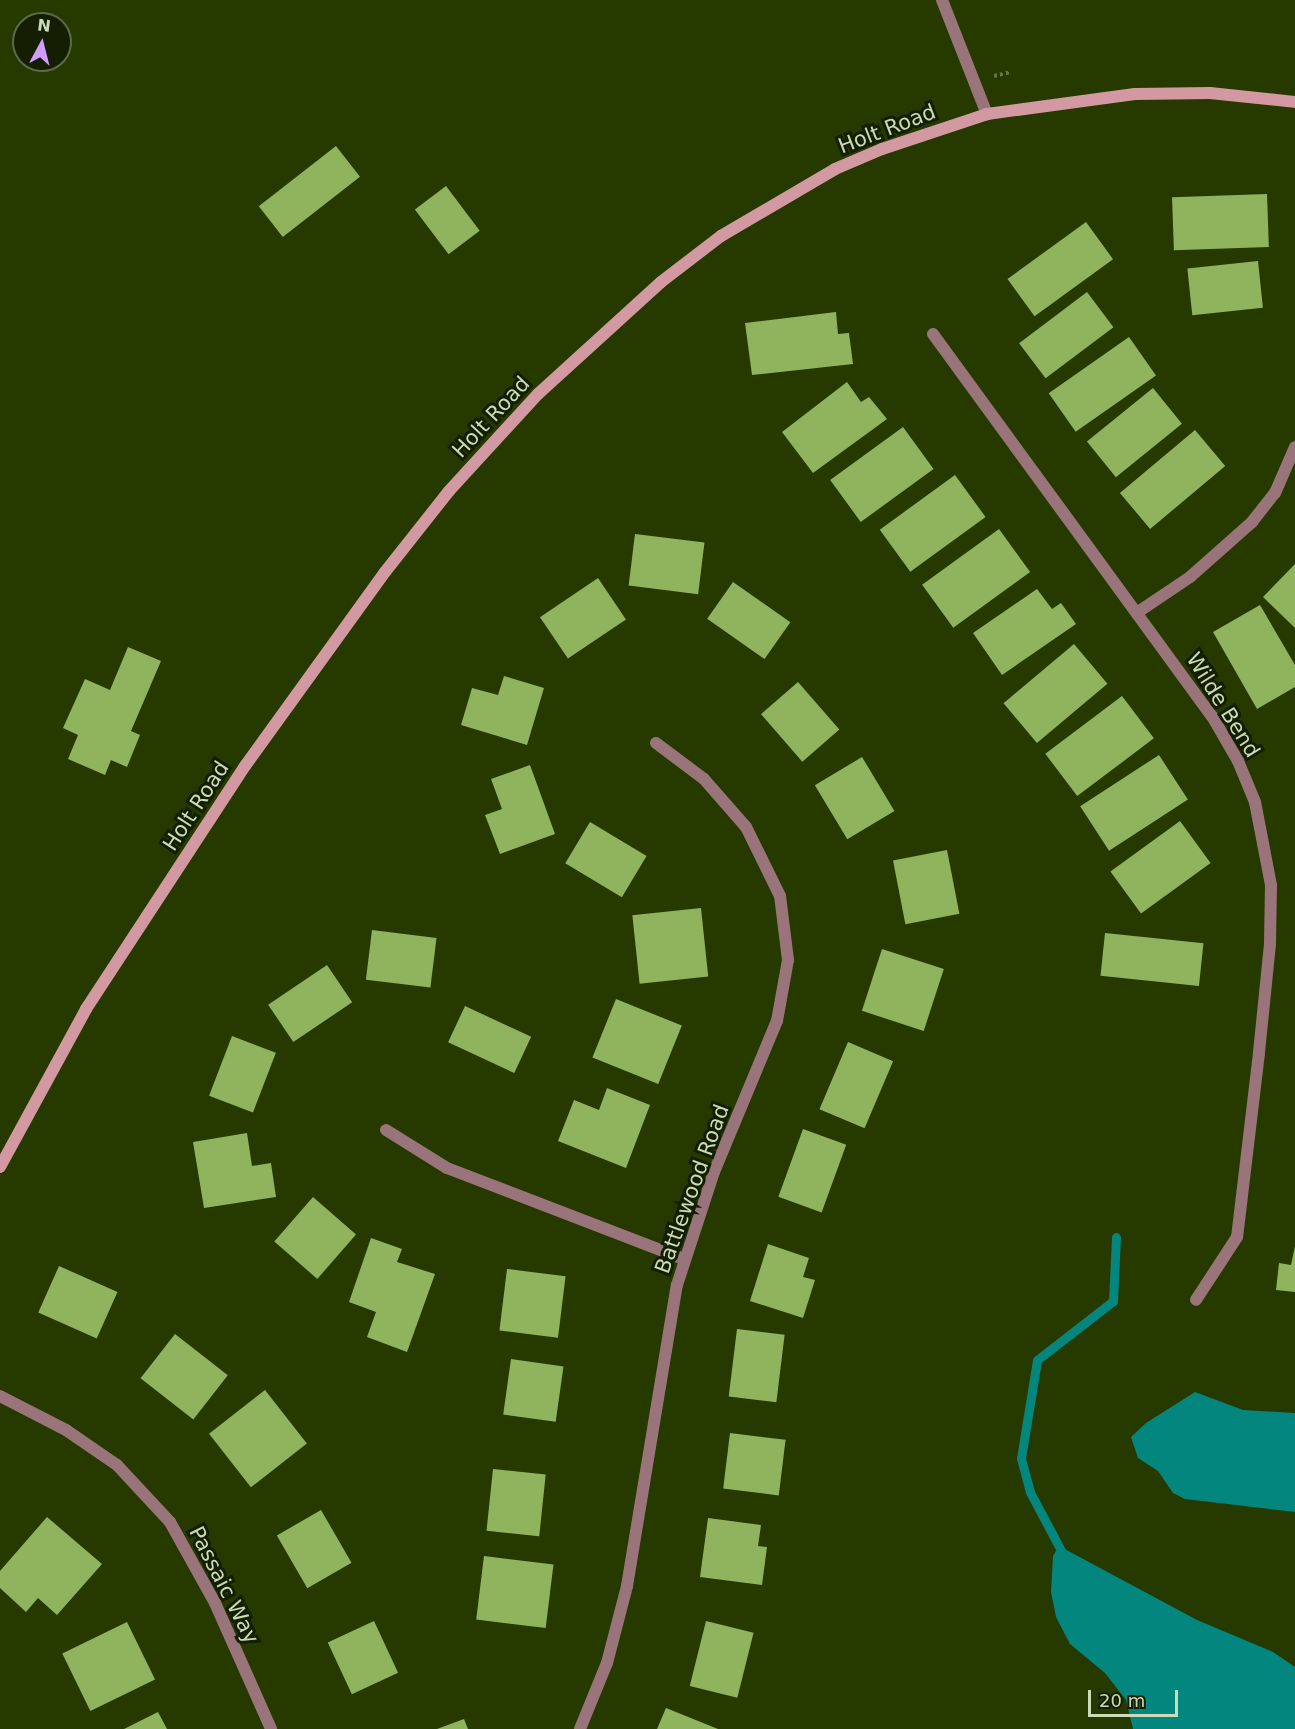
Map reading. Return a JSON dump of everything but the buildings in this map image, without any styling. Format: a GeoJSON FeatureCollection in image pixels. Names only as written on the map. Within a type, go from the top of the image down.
{"type":"FeatureCollection","features":[{"type":"Feature","properties":{"kind":"street"},"geometry":{"type":"LineString","coordinates":[[942,0],[987,114]]}},
{"type":"Feature","properties":{"kind":"street","name":"Holt Road"},"geometry":{"type":"LineString","coordinates":[[0,1167],[86,1009],[245,766],[385,572],[449,491],[538,394],[661,282],[722,236],[789,194],[882,148],[987,114],[1135,94],[1210,93],[1295,102]]}},
{"type":"Feature","properties":{"kind":"street","name":"Wilde Bend"},"geometry":{"type":"LineString","coordinates":[[933,334],[1212,716],[1238,761],[1255,802],[1271,885],[1270,944],[1237,1237],[1196,1300]]}},
{"type":"Feature","properties":{"kind":"street"},"geometry":{"type":"LineString","coordinates":[[1138,612],[1190,577],[1252,522],[1275,493],[1295,447]]}},
{"type":"Feature","properties":{"kind":"street","name":"Battlewood Road"},"geometry":{"type":"LineString","coordinates":[[580,1729],[608,1663],[627,1586],[684,1259],[714,1172],[777,1021],[785,992],[787,930],[780,896],[747,827],[704,779],[656,743]]}},
{"type":"Feature","properties":{"kind":"street"},"geometry":{"type":"LineString","coordinates":[[386,1130],[447,1168],[684,1259]]}},
{"type":"Feature","properties":{"kind":"street","name":"Passaic Way"},"geometry":{"type":"LineString","coordinates":[[0,1396],[66,1430],[117,1465],[170,1522],[215,1603],[271,1729]]}},
{"type":"Feature","properties":{"kind":"water"},"geometry":{"type":"Polygon","coordinates":[[[1195,1392],[1243,1410],[1295,1413],[1295,1512],[1185,1499],[1173,1493],[1158,1471],[1138,1458],[1131,1437],[1146,1423],[1195,1392]]]}},
{"type":"Feature","properties":{"kind":"water"},"geometry":{"type":"Polygon","coordinates":[[[1059,1546],[1197,1620],[1273,1652],[1295,1667],[1295,1729],[1133,1729],[1126,1700],[1105,1673],[1070,1644],[1056,1617],[1051,1592],[1053,1556],[1059,1546]]]}},
{"type":"Feature","properties":{"kind":"waterway"},"geometry":{"type":"LineString","coordinates":[[1064,1556],[1030,1492],[1021,1458],[1037,1360],[1113,1301],[1116,1237]]}}]}
